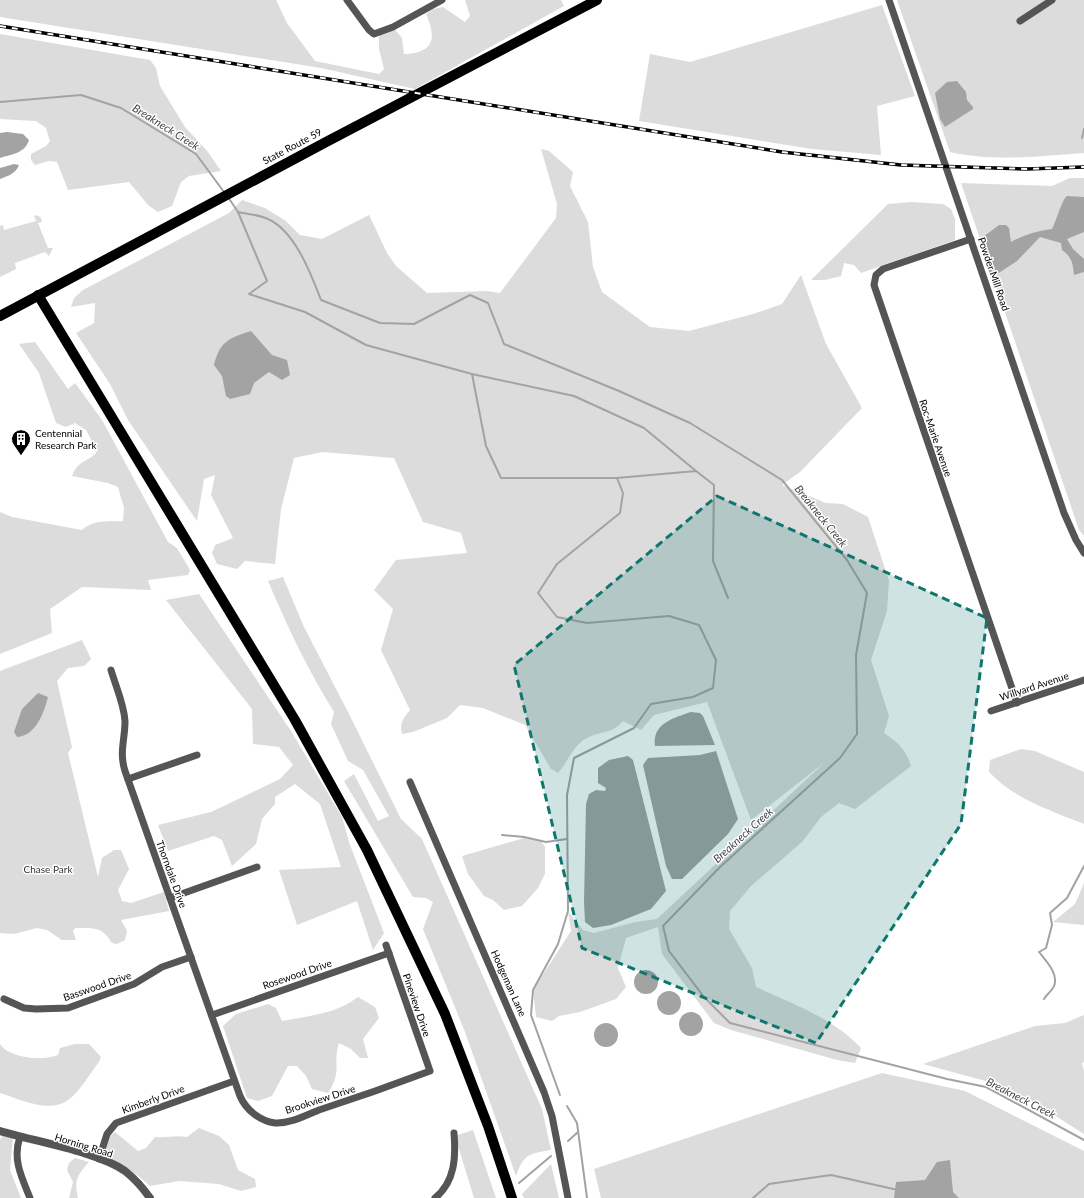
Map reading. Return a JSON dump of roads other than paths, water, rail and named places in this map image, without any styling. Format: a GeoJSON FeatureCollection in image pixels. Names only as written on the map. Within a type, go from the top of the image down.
{"type":"FeatureCollection","features":[{"type":"Feature","properties":{"kind":"main road","name":"State Route 59"},"geometry":{"type":"LineString","coordinates":[[0,316],[260,177],[598,0]]}},
{"type":"Feature","properties":{"kind":"main road"},"geometry":{"type":"LineString","coordinates":[[38,295],[295,720],[368,850],[445,1014],[488,1126],[512,1198]]}},
{"type":"Feature","properties":{"kind":"street"},"geometry":{"type":"LineString","coordinates":[[347,0],[369,30],[374,34],[393,27],[442,0]]}},
{"type":"Feature","properties":{"kind":"street","name":"Powder Mill Road"},"geometry":{"type":"LineString","coordinates":[[890,0],[1062,507],[1076,540],[1084,553]]}},
{"type":"Feature","properties":{"kind":"street"},"geometry":{"type":"LineString","coordinates":[[1020,21],[1052,0]]}},
{"type":"Feature","properties":{"kind":"street","name":"Roc-Marie Avenue"},"geometry":{"type":"LineString","coordinates":[[971,239],[883,269],[876,275],[874,285],[1017,703]]}},
{"type":"Feature","properties":{"kind":"street","name":"Thorndale Drive"},"geometry":{"type":"LineString","coordinates":[[111,670],[124,714],[121,753],[128,779],[192,957],[234,1081]]}},
{"type":"Feature","properties":{"kind":"street","name":"Willyard Avenue"},"geometry":{"type":"LineString","coordinates":[[991,711],[1084,680]]}},
{"type":"Feature","properties":{"kind":"street"},"geometry":{"type":"LineString","coordinates":[[128,779],[197,755]]}},
{"type":"Feature","properties":{"kind":"street","name":"Hodgeman Lane"},"geometry":{"type":"LineString","coordinates":[[410,782],[544,1092],[552,1116],[568,1198]]}},
{"type":"Feature","properties":{"kind":"street"},"geometry":{"type":"LineString","coordinates":[[170,898],[257,867]]}},
{"type":"Feature","properties":{"kind":"street","name":"Pineview Drive"},"geometry":{"type":"LineString","coordinates":[[386,945],[430,1071]]}},
{"type":"Feature","properties":{"kind":"street","name":"Rosewood Drive"},"geometry":{"type":"LineString","coordinates":[[212,1015],[389,953]]}},
{"type":"Feature","properties":{"kind":"street","name":"Basswood Drive"},"geometry":{"type":"LineString","coordinates":[[4,999],[24,1008],[68,1008],[134,984],[162,968],[192,957]]}},
{"type":"Feature","properties":{"kind":"street","name":"Brookview Drive"},"geometry":{"type":"LineString","coordinates":[[234,1081],[243,1103],[250,1111],[265,1120],[279,1123],[306,1116],[430,1071]]}},
{"type":"Feature","properties":{"kind":"street","name":"Kimberly Drive"},"geometry":{"type":"LineString","coordinates":[[99,1159],[107,1134],[116,1123],[234,1081]]}},
{"type":"Feature","properties":{"kind":"street","name":"Horning Road"},"geometry":{"type":"LineString","coordinates":[[0,1131],[99,1159],[124,1171],[134,1178],[150,1198]]}},
{"type":"Feature","properties":{"kind":"street"},"geometry":{"type":"LineString","coordinates":[[435,1198],[449,1181],[452,1173],[456,1151],[454,1133]]}},
{"type":"Feature","properties":{"kind":"street"},"geometry":{"type":"LineString","coordinates":[[20,1137],[17,1144],[17,1161],[30,1198]]}},
{"type":"Feature","properties":{"kind":"waterway","name":"Breakneck Creek"},"geometry":{"type":"LineString","coordinates":[[0,102],[81,95],[121,108],[196,154],[224,192]]}},
{"type":"Feature","properties":{"kind":"waterway"},"geometry":{"type":"LineString","coordinates":[[1082,138],[1084,129]]}},
{"type":"Feature","properties":{"kind":"waterway"},"geometry":{"type":"LineString","coordinates":[[228,197],[238,212],[267,281],[249,294],[305,312],[366,345],[472,374],[486,446],[501,478],[617,478],[623,493],[620,513],[557,564],[538,593],[557,617],[587,623],[669,616],[699,625],[716,660],[713,688],[693,697],[651,704],[634,728],[574,758],[567,795],[568,911],[558,944],[533,990],[531,1015],[560,1095]]}},
{"type":"Feature","properties":{"kind":"waterway","name":"Breakneck Creek"},"geometry":{"type":"LineString","coordinates":[[238,212],[268,219],[278,225],[286,233],[301,254],[321,300],[380,323],[414,324],[470,295],[488,303],[504,344],[619,391],[690,423],[782,480],[847,560],[867,593],[856,655],[857,734],[840,758],[720,867],[663,926],[669,951],[704,997],[730,1023],[947,1079],[986,1087],[1084,1140]]}},
{"type":"Feature","properties":{"kind":"waterway"},"geometry":{"type":"LineString","coordinates":[[472,374],[574,396],[644,428],[696,471]]}},
{"type":"Feature","properties":{"kind":"waterway"},"geometry":{"type":"LineString","coordinates":[[617,478],[696,471],[714,485],[713,561],[728,598]]}},
{"type":"Feature","properties":{"kind":"waterway"},"geometry":{"type":"LineString","coordinates":[[502,835],[524,837],[546,842],[567,839]]}},
{"type":"Feature","properties":{"kind":"waterway"},"geometry":{"type":"LineString","coordinates":[[1044,999],[1053,988],[1055,981],[1051,968],[1039,952],[1046,948],[1052,925],[1050,913],[1067,898],[1084,866]]}},
{"type":"Feature","properties":{"kind":"waterway"},"geometry":{"type":"LineString","coordinates":[[567,1106],[577,1123],[587,1198]]}},
{"type":"Feature","properties":{"kind":"waterway"},"geometry":{"type":"LineString","coordinates":[[568,1141],[578,1132]]}},
{"type":"Feature","properties":{"kind":"waterway"},"geometry":{"type":"LineString","coordinates":[[519,1183],[551,1156]]}},
{"type":"Feature","properties":{"kind":"waterway"},"geometry":{"type":"LineString","coordinates":[[753,1198],[769,1184],[831,1175],[898,1190]]}},
{"type":"Feature","properties":{"kind":"railway"},"geometry":{"type":"LineString","coordinates":[[0,26],[782,152],[901,165],[1027,169],[1084,167]]}},
{"type":"Feature","properties":{"kind":"place","name":"Centennial Research Park"},"geometry":{"type":"Point","coordinates":[21,456]}},
{"type":"Feature","properties":{"kind":"park label","name":"Chase Park"},"geometry":{"type":"Point","coordinates":[48,869]}}]}
